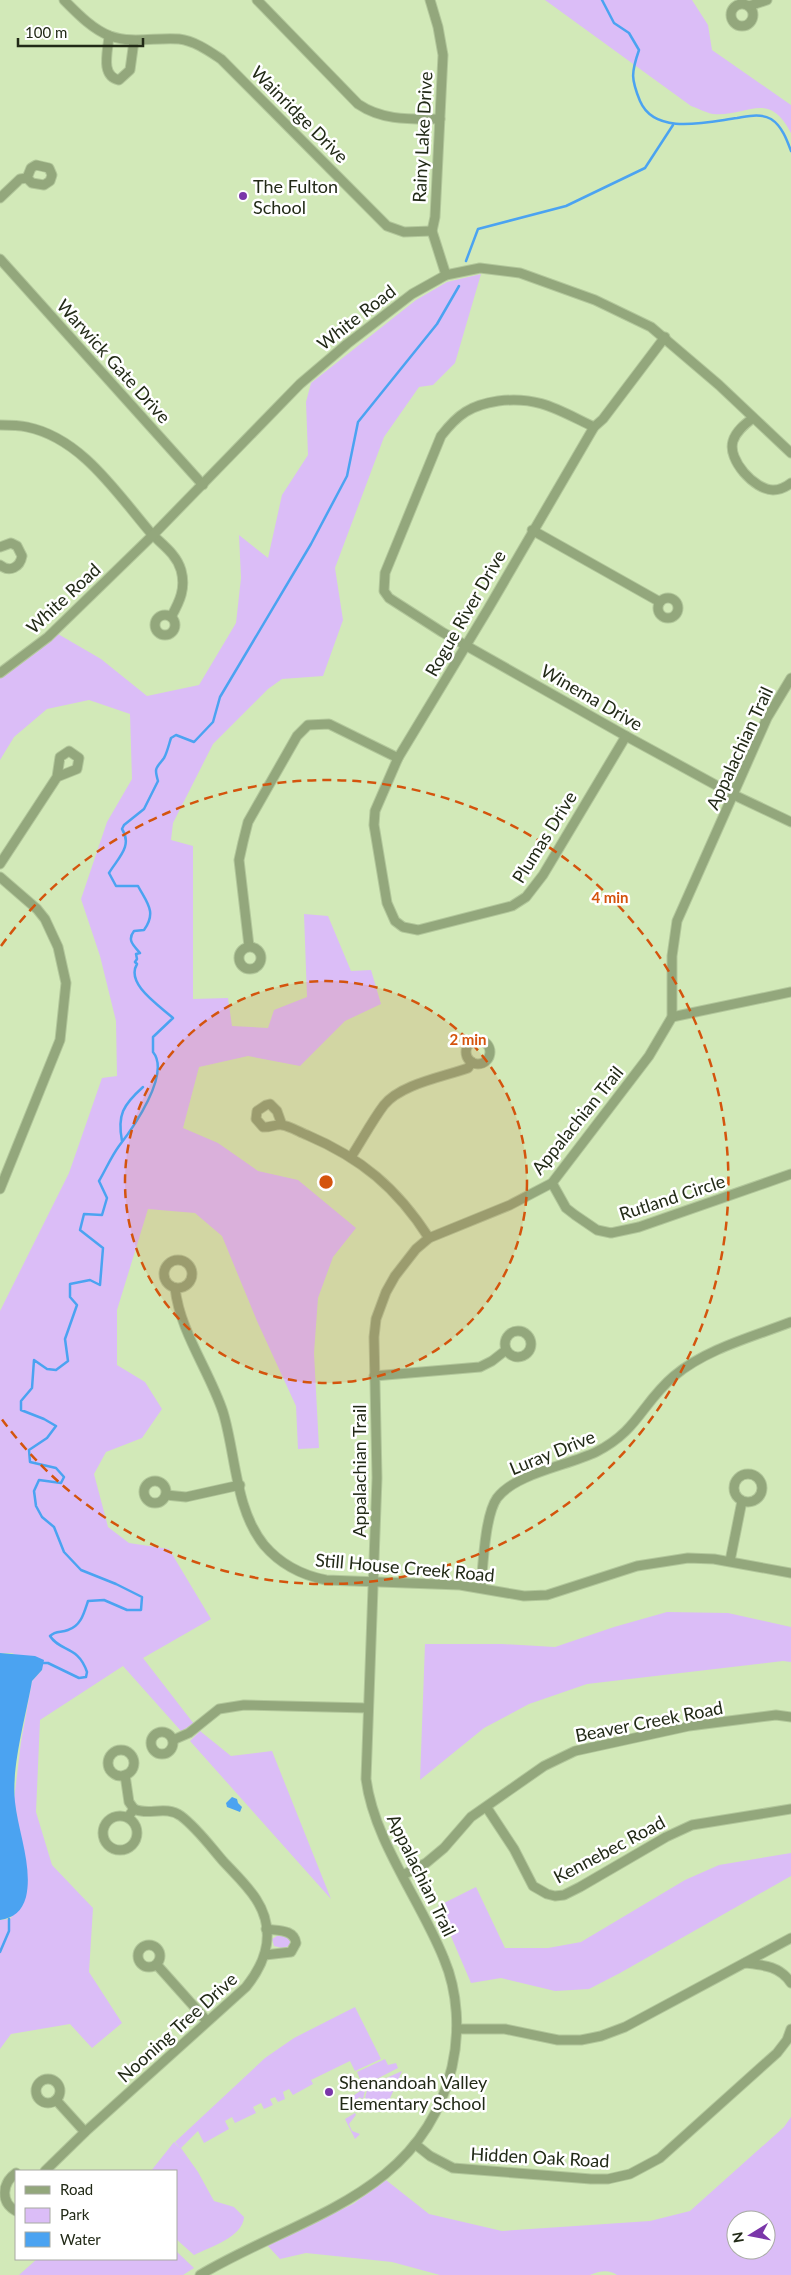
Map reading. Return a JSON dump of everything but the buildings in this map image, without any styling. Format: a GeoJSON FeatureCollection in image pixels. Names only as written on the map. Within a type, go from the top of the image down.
{"type":"FeatureCollection","features":[{"type":"Feature","properties":{"kind":"street","name":"Wainridge Drive"},"geometry":{"type":"LineString","coordinates":[[64,0],[95,28],[109,36],[134,41],[180,39],[209,51],[221,59],[270,107],[387,226],[404,232],[432,231]]}},
{"type":"Feature","properties":{"kind":"street"},"geometry":{"type":"LineString","coordinates":[[257,0],[358,104],[370,112],[387,118],[440,119]]}},
{"type":"Feature","properties":{"kind":"street","name":"Rainy Lake Drive"},"geometry":{"type":"LineString","coordinates":[[430,0],[438,27],[443,55],[435,217],[432,231],[446,276]]}},
{"type":"Feature","properties":{"kind":"street"},"geometry":{"type":"LineString","coordinates":[[749,6],[767,0]]}},
{"type":"Feature","properties":{"kind":"street"},"geometry":{"type":"LineString","coordinates":[[109,36],[107,72],[115,79],[122,79],[130,70],[134,41]]}},
{"type":"Feature","properties":{"kind":"street"},"geometry":{"type":"LineString","coordinates":[[0,198],[20,179],[27,178]]}},
{"type":"Feature","properties":{"kind":"street","name":"Warwick Gate Drive"},"geometry":{"type":"LineString","coordinates":[[0,259],[203,485]]}},
{"type":"Feature","properties":{"kind":"street","name":"White Road"},"geometry":{"type":"LineString","coordinates":[[0,673],[48,637],[203,485],[300,384],[412,294],[446,276],[480,268],[520,273],[602,303],[651,327],[665,337],[791,453]]}},
{"type":"Feature","properties":{"kind":"street","name":"Rogue River Drive"},"geometry":{"type":"LineString","coordinates":[[403,928],[395,921],[387,904],[374,825],[374,810],[398,758],[594,427],[603,419],[665,337]]}},
{"type":"Feature","properties":{"kind":"street","name":"Winema Drive"},"geometry":{"type":"LineString","coordinates":[[594,427],[532,401],[516,399],[469,408],[441,436],[385,573],[384,590],[389,598],[442,632],[734,796],[791,822]]}},
{"type":"Feature","properties":{"kind":"street"},"geometry":{"type":"LineString","coordinates":[[753,418],[738,430],[732,442],[740,469],[760,487],[768,490],[776,490],[791,483]]}},
{"type":"Feature","properties":{"kind":"street"},"geometry":{"type":"LineString","coordinates":[[0,425],[27,427],[51,435],[70,447],[95,467],[153,535],[172,553],[181,569],[183,589],[180,600],[171,617]]}},
{"type":"Feature","properties":{"kind":"street"},"geometry":{"type":"LineString","coordinates":[[532,530],[660,602]]}},
{"type":"Feature","properties":{"kind":"street"},"geometry":{"type":"LineString","coordinates":[[0,547],[11,543],[20,549],[22,556],[20,563],[13,568],[7,569],[0,565]]}},
{"type":"Feature","properties":{"kind":"street","name":"Appalachian Trail"},"geometry":{"type":"LineString","coordinates":[[200,2275],[363,2191],[391,2171],[431,2123],[444,2095],[453,2063],[456,2029],[455,1997],[445,1960],[375,1817],[369,1799],[366,1779],[377,1478],[374,1337],[376,1319],[381,1305],[399,1270],[416,1249],[429,1238],[510,1204],[552,1183],[649,1056],[672,1017],[672,956],[677,921],[767,718],[791,678]]}},
{"type":"Feature","properties":{"kind":"street"},"geometry":{"type":"LineString","coordinates":[[249,946],[239,860],[243,842],[248,822],[297,736],[308,725],[329,724],[398,758]]}},
{"type":"Feature","properties":{"kind":"street","name":"Plumas Drive"},"geometry":{"type":"LineString","coordinates":[[403,928],[418,930],[488,913],[512,906],[526,897],[543,875],[626,736]]}},
{"type":"Feature","properties":{"kind":"street"},"geometry":{"type":"LineString","coordinates":[[0,864],[57,777]]}},
{"type":"Feature","properties":{"kind":"street"},"geometry":{"type":"LineString","coordinates":[[0,878],[37,909],[45,919],[58,947],[66,983],[66,1002],[60,1040],[0,1190]]}},
{"type":"Feature","properties":{"kind":"street"},"geometry":{"type":"LineString","coordinates":[[672,1017],[791,992]]}},
{"type":"Feature","properties":{"kind":"street"},"geometry":{"type":"LineString","coordinates":[[351,1157],[385,1105],[393,1098],[420,1083],[468,1068],[472,1062]]}},
{"type":"Feature","properties":{"kind":"street"},"geometry":{"type":"LineString","coordinates":[[282,1125],[331,1146],[351,1157],[397,1194],[411,1210],[429,1238]]}},
{"type":"Feature","properties":{"kind":"street","name":"Rutland Circle"},"geometry":{"type":"LineString","coordinates":[[552,1183],[566,1208],[597,1230],[611,1233],[638,1227],[791,1174]]}},
{"type":"Feature","properties":{"kind":"street","name":"Still House Creek Road"},"geometry":{"type":"LineString","coordinates":[[175,1288],[184,1326],[209,1376],[223,1412],[240,1486],[252,1526],[264,1545],[291,1569],[307,1576],[326,1580],[481,1587],[524,1596],[547,1595],[637,1566],[688,1558],[730,1562],[791,1573]]}},
{"type":"Feature","properties":{"kind":"street","name":"Luray Drive"},"geometry":{"type":"LineString","coordinates":[[481,1587],[490,1513],[496,1499],[504,1490],[516,1481],[584,1458],[610,1445],[634,1424],[658,1391],[674,1375],[711,1353],[791,1322]]}},
{"type":"Feature","properties":{"kind":"street"},"geometry":{"type":"LineString","coordinates":[[374,1376],[480,1367],[492,1361],[506,1350]]}},
{"type":"Feature","properties":{"kind":"street"},"geometry":{"type":"LineString","coordinates":[[166,1495],[186,1497],[240,1486]]}},
{"type":"Feature","properties":{"kind":"street"},"geometry":{"type":"LineString","coordinates":[[730,1562],[742,1501]]}},
{"type":"Feature","properties":{"kind":"street"},"geometry":{"type":"LineString","coordinates":[[172,1740],[189,1733],[219,1709],[244,1705],[368,1708]]}},
{"type":"Feature","properties":{"kind":"street","name":"Beaver Creek Road"},"geometry":{"type":"LineString","coordinates":[[403,1875],[426,1863],[444,1848],[471,1817],[487,1808],[544,1766],[575,1751],[689,1726],[776,1715],[791,1717]]}},
{"type":"Feature","properties":{"kind":"street"},"geometry":{"type":"LineString","coordinates":[[125,1775],[129,1802],[134,1808],[128,1817]]}},
{"type":"Feature","properties":{"kind":"street","name":"Nooning Tree Drive"},"geometry":{"type":"LineString","coordinates":[[45,2170],[246,1987],[258,1972],[265,1955],[266,1929],[262,1912],[255,1898],[197,1831],[180,1816],[165,1810],[141,1812],[134,1808]]}},
{"type":"Feature","properties":{"kind":"street","name":"Kennebec Road"},"geometry":{"type":"LineString","coordinates":[[487,1808],[514,1849],[534,1886],[547,1894],[555,1896],[564,1895],[580,1887],[650,1846],[692,1825],[791,1809]]}},
{"type":"Feature","properties":{"kind":"street"},"geometry":{"type":"LineString","coordinates":[[265,1955],[291,1952],[296,1943],[296,1938],[290,1933],[266,1929]]}},
{"type":"Feature","properties":{"kind":"street"},"geometry":{"type":"LineString","coordinates":[[456,2029],[505,2029],[558,2040],[581,2040],[601,2036],[625,2028],[791,1938]]}},
{"type":"Feature","properties":{"kind":"street"},"geometry":{"type":"LineString","coordinates":[[745,1963],[768,1965],[787,1977],[791,1983]]}},
{"type":"Feature","properties":{"kind":"street"},"geometry":{"type":"LineString","coordinates":[[157,1965],[207,2021]]}},
{"type":"Feature","properties":{"kind":"street","name":"Hidden Oak Road"},"geometry":{"type":"LineString","coordinates":[[415,2144],[430,2156],[453,2168],[591,2179],[608,2179],[630,2174],[660,2158],[765,2065],[787,2040],[791,2029]]}},
{"type":"Feature","properties":{"kind":"street"},"geometry":{"type":"LineString","coordinates":[[56,2100],[85,2132]]}},
{"type":"Feature","properties":{"kind":"street"},"geometry":{"type":"LineString","coordinates":[[0,2212],[5,2201],[4,2187],[8,2179],[15,2174]]}},
{"type":"Feature","properties":{"kind":"street"},"geometry":{"type":"LineString","coordinates":[[5,2201],[14,2210]]}},
{"type":"Feature","properties":{"kind":"street"},"geometry":{"type":"LineString","coordinates":[[0,2212],[14,2210]]}},
{"type":"Feature","properties":{"kind":"green space"},"geometry":{"type":"Polygon","coordinates":[[[545,0],[692,0],[708,25],[712,50],[791,105],[791,133],[774,112],[765,108],[713,114],[691,106],[545,0]]]}},
{"type":"Feature","properties":{"kind":"green space"},"geometry":{"type":"Polygon","coordinates":[[[481,274],[455,363],[433,385],[419,387],[384,437],[335,568],[343,620],[323,676],[282,679],[268,689],[213,744],[173,823],[171,840],[193,846],[193,999],[228,998],[232,1026],[268,1028],[274,1010],[307,997],[304,914],[328,916],[351,971],[371,970],[381,1004],[345,1021],[300,1066],[248,1056],[199,1067],[183,1128],[218,1143],[258,1171],[298,1180],[356,1228],[333,1257],[318,1298],[314,1353],[319,1448],[298,1449],[296,1406],[257,1321],[222,1236],[195,1213],[148,1209],[117,1310],[117,1365],[145,1382],[162,1409],[142,1438],[106,1452],[94,1474],[108,1527],[129,1543],[169,1549],[211,1619],[143,1658],[194,1724],[181,1731],[123,1666],[40,1720],[36,1812],[52,1865],[93,1908],[89,1972],[122,2023],[92,2048],[70,2024],[11,2034],[0,2049],[0,1920],[10,1919],[26,1895],[26,1866],[14,1800],[21,1742],[32,1681],[42,1670],[12,1653],[0,1653],[0,1311],[69,1173],[102,1078],[117,1076],[116,1021],[100,956],[81,899],[107,822],[132,779],[130,714],[89,700],[47,709],[14,737],[0,760],[0,678],[37,652],[58,634],[101,659],[147,696],[199,685],[236,623],[241,578],[239,535],[268,558],[282,495],[308,455],[306,402],[311,383],[416,300],[447,282],[481,274]]]}},
{"type":"Feature","properties":{"kind":"green space"},"geometry":{"type":"Polygon","coordinates":[[[667,1612],[728,1613],[791,1627],[791,1662],[783,1661],[587,1684],[529,1704],[484,1728],[420,1780],[425,1644],[502,1644],[555,1647],[667,1612]]]}},
{"type":"Feature","properties":{"kind":"green space"},"geometry":{"type":"Polygon","coordinates":[[[200,1731],[231,1756],[272,1751],[331,1899],[190,1741],[200,1731]]]}},
{"type":"Feature","properties":{"kind":"green space"},"geometry":{"type":"Polygon","coordinates":[[[791,1853],[791,1876],[589,1989],[555,1991],[501,1978],[471,1983],[438,1906],[476,1887],[505,1948],[548,1948],[581,1942],[685,1880],[719,1865],[791,1853]]]}},
{"type":"Feature","properties":{"kind":"green space"},"geometry":{"type":"Polygon","coordinates":[[[277,1936],[288,1936],[291,1939],[290,1946],[282,1948],[274,1946],[272,1939],[277,1936]]]}},
{"type":"Feature","properties":{"kind":"green space"},"geometry":{"type":"Polygon","coordinates":[[[355,2007],[381,2059],[355,2071],[350,2061],[311,2080],[313,2084],[293,2095],[289,2089],[283,2092],[285,2099],[278,2102],[275,2097],[270,2099],[273,2105],[264,2109],[261,2103],[253,2107],[256,2113],[235,2123],[232,2117],[225,2121],[229,2129],[204,2143],[198,2131],[181,2148],[198,2172],[214,2201],[234,2207],[244,2217],[242,2224],[232,2236],[194,2255],[178,2241],[178,2170],[152,2170],[174,2142],[180,2148],[175,2142],[265,2058],[294,2038],[355,2007]]]}},
{"type":"Feature","properties":{"kind":"green space"},"geometry":{"type":"Polygon","coordinates":[[[385,2059],[388,2065],[396,2063],[398,2068],[363,2086],[357,2072],[385,2059]]]}},
{"type":"Feature","properties":{"kind":"green space"},"geometry":{"type":"Polygon","coordinates":[[[402,2071],[388,2103],[380,2112],[364,2111],[364,2105],[370,2106],[373,2102],[365,2098],[368,2086],[402,2071]]]}},
{"type":"Feature","properties":{"kind":"green space"},"geometry":{"type":"Polygon","coordinates":[[[363,2089],[365,2091],[363,2099],[359,2097],[358,2099],[362,2100],[360,2111],[356,2110],[353,2104],[355,2100],[351,2101],[350,2098],[363,2089]]]}},
{"type":"Feature","properties":{"kind":"green space"},"geometry":{"type":"Polygon","coordinates":[[[355,2113],[356,2115],[349,2124],[352,2131],[360,2134],[355,2139],[345,2119],[355,2113]]]}},
{"type":"Feature","properties":{"kind":"green space"},"geometry":{"type":"Polygon","coordinates":[[[791,2117],[791,2275],[617,2275],[604,2271],[590,2275],[440,2275],[392,2262],[306,2253],[280,2259],[267,2245],[353,2204],[386,2180],[429,2214],[502,2231],[650,2221],[690,2211],[784,2127],[791,2117]]]}},
{"type":"Feature","properties":{"kind":"green space"},"geometry":{"type":"Polygon","coordinates":[[[178,2253],[194,2268],[183,2275],[19,2275],[36,2260],[178,2260],[178,2253]]]}},
{"type":"Feature","properties":{"kind":"water"},"geometry":{"type":"Polygon","coordinates":[[[0,1653],[35,1656],[44,1660],[42,1670],[32,1681],[15,1773],[15,1802],[28,1874],[26,1897],[17,1913],[9,1918],[0,1920],[0,1653]]]}},
{"type":"Feature","properties":{"kind":"water"},"geometry":{"type":"Polygon","coordinates":[[[232,1797],[237,1799],[242,1807],[240,1812],[227,1807],[226,1803],[232,1797]]]}},
{"type":"Feature","properties":{"kind":"waterway"},"geometry":{"type":"LineString","coordinates":[[602,0],[614,23],[629,33],[639,50],[633,76],[640,101],[647,112],[657,119],[669,123],[683,124],[697,124],[754,116],[767,117],[781,129],[791,151]]}},
{"type":"Feature","properties":{"kind":"waterway"},"geometry":{"type":"LineString","coordinates":[[466,261],[478,229],[566,206],[645,168],[673,125]]}},
{"type":"Feature","properties":{"kind":"waterway"},"geometry":{"type":"LineString","coordinates":[[43,1663],[48,1663],[79,1678],[86,1677],[87,1672],[79,1657],[59,1645],[50,1636],[76,1625],[88,1601],[104,1600],[127,1610],[141,1610],[142,1597],[81,1570],[64,1552],[54,1527],[42,1517],[36,1506],[34,1491],[39,1480],[61,1483],[64,1477],[56,1468],[30,1462],[29,1450],[47,1438],[56,1426],[21,1410],[21,1401],[32,1388],[34,1360],[47,1369],[56,1370],[68,1361],[65,1339],[77,1305],[70,1297],[70,1284],[90,1280],[100,1285],[103,1248],[80,1230],[84,1214],[102,1215],[107,1198],[99,1181],[113,1154],[141,1114],[154,1087],[157,1062],[153,1052],[153,1037],[173,1018],[146,994],[136,979],[136,954],[140,953],[132,942],[131,937],[134,931],[144,930],[148,924],[150,913],[138,886],[116,886],[109,873],[125,846],[125,835],[122,829],[124,825],[144,809],[158,781],[156,768],[165,756],[171,738],[176,735],[194,742],[213,722],[220,697],[311,544],[347,476],[358,422],[437,324],[459,286]]}},
{"type":"Feature","properties":{"kind":"waterway"},"geometry":{"type":"LineString","coordinates":[[122,1141],[120,1124],[123,1111],[126,1105],[143,1087]]}},
{"type":"Feature","properties":{"kind":"waterway"},"geometry":{"type":"LineString","coordinates":[[0,1952],[9,1931],[9,1919]]}},
{"type":"Feature","properties":{"kind":"place","name":"The Fulton School"},"geometry":{"type":"Point","coordinates":[243,196]}},
{"type":"Feature","properties":{"kind":"place","name":"Shenandoah Valley Elementary School"},"geometry":{"type":"Point","coordinates":[329,2092]}}]}
